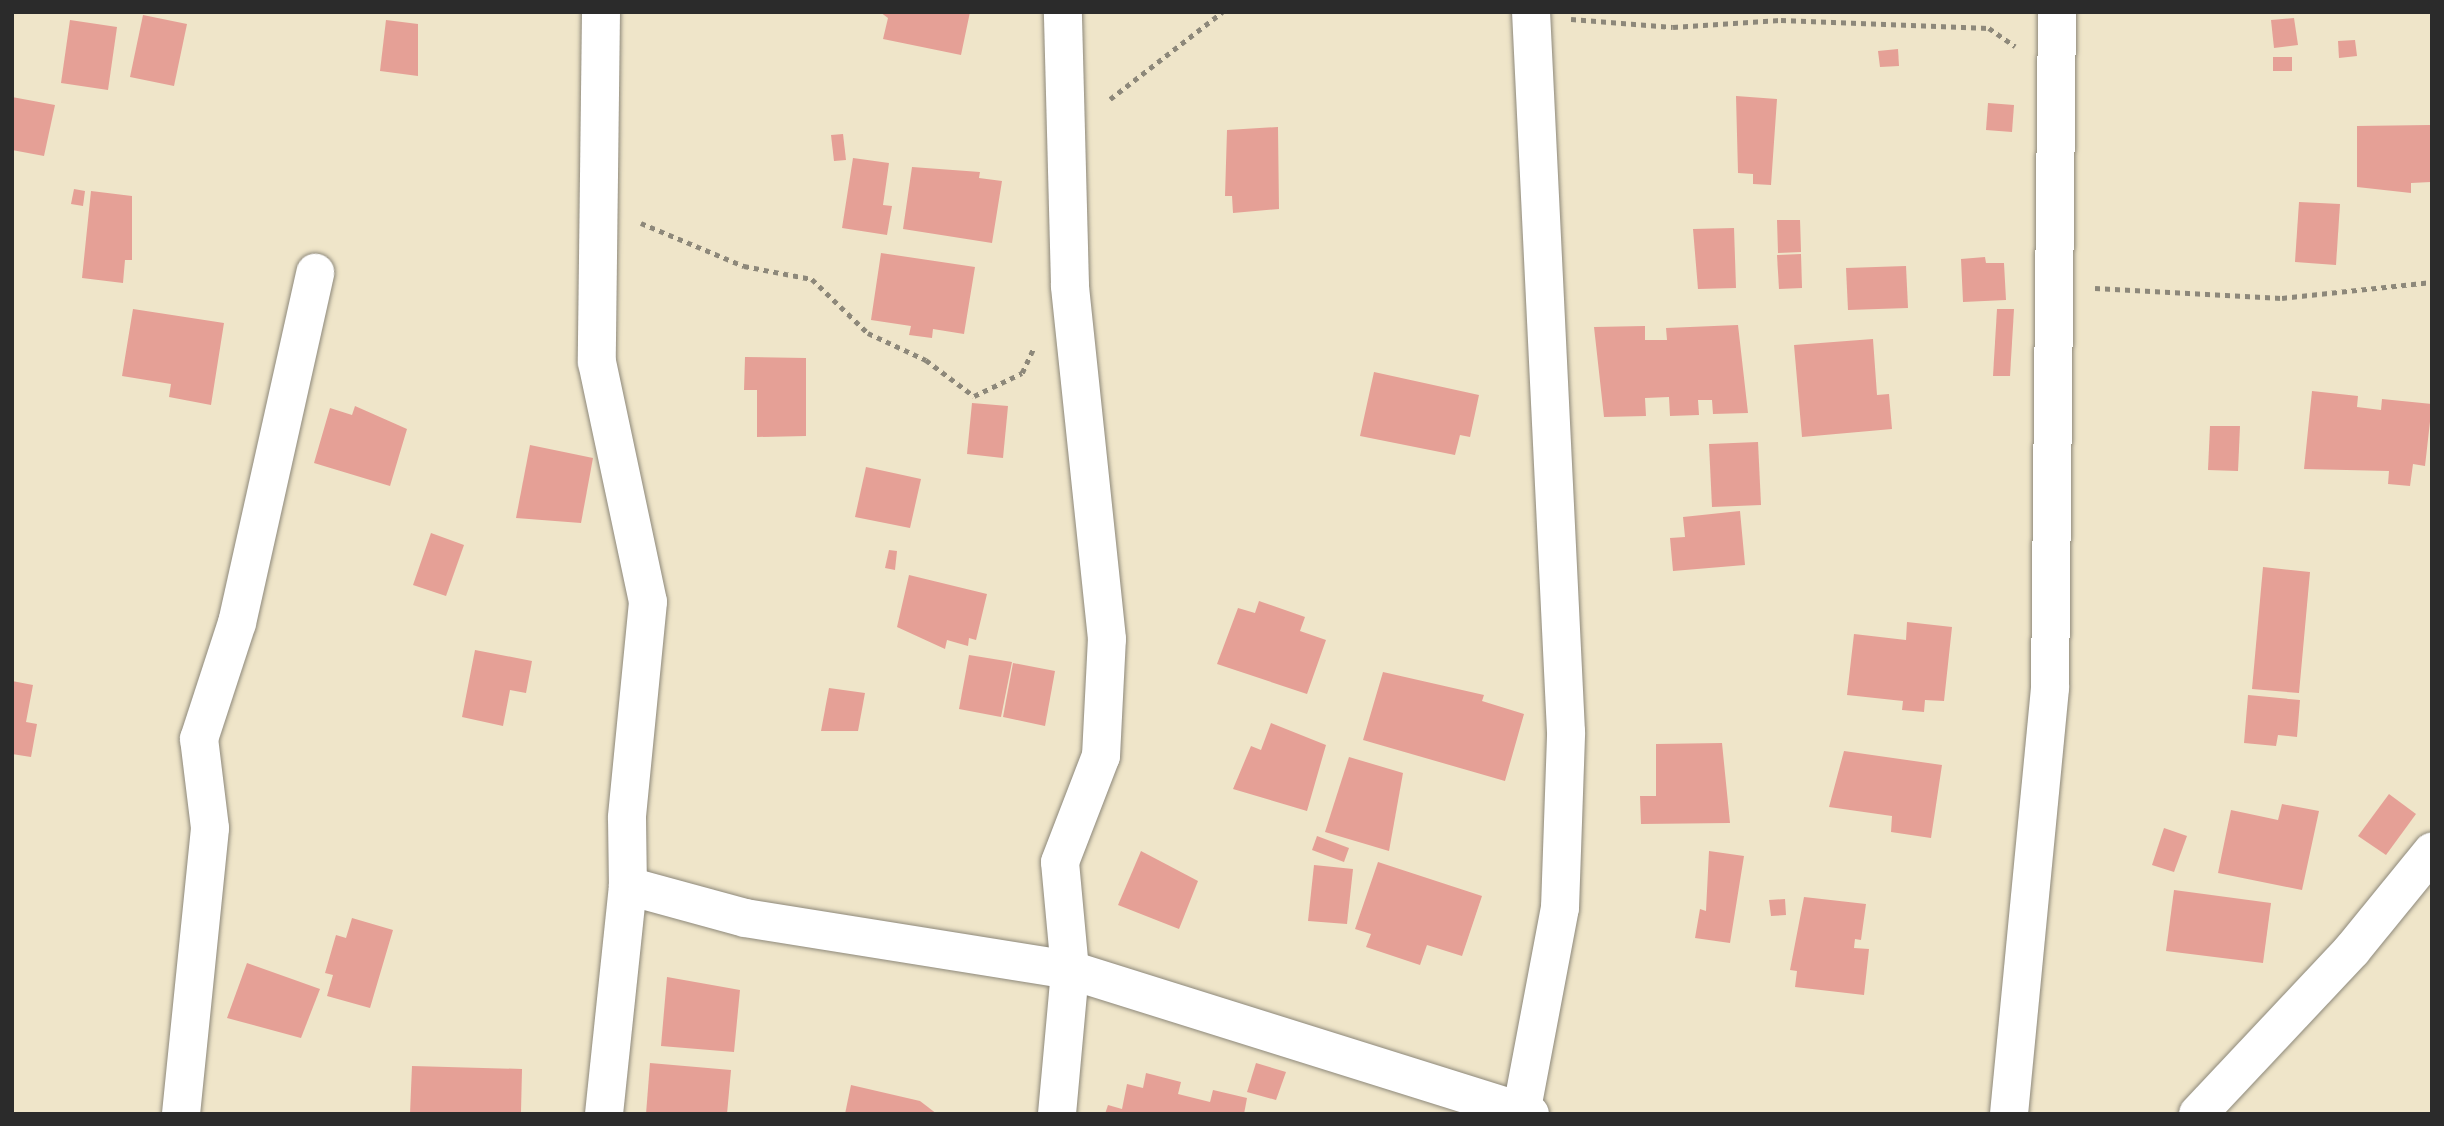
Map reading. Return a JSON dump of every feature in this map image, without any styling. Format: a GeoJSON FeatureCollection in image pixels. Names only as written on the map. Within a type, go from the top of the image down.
{"type":"FeatureCollection","features":[{"type":"Feature","properties":{"kind":"street"},"geometry":{"type":"LineString","coordinates":[[600,12],[597,362],[648,602],[627,818],[628,886],[604,1114]]}},
{"type":"Feature","properties":{"kind":"street"},"geometry":{"type":"LineString","coordinates":[[1056,1114],[1070,970],[1060,862],[1101,756],[1107,639],[1070,285],[1063,12]]}},
{"type":"Feature","properties":{"kind":"street"},"geometry":{"type":"LineString","coordinates":[[2009,1114],[2050,688],[2057,12]]}},
{"type":"Feature","properties":{"kind":"street"},"geometry":{"type":"LineString","coordinates":[[628,886],[745,918],[1070,970],[1524,1113],[1560,908],[1566,732],[1531,14]]}},
{"type":"Feature","properties":{"kind":"street"},"geometry":{"type":"LineString","coordinates":[[181,1114],[210,828],[200,739],[237,623],[316,273]]}},
{"type":"Feature","properties":{"kind":"street"},"geometry":{"type":"LineString","coordinates":[[2198,1114],[2352,950],[2432,852]]}},
{"type":"Feature","properties":{"kind":"path"},"geometry":{"type":"LineString","coordinates":[[1106,108],[1111,96],[1222,12]]}},
{"type":"Feature","properties":{"kind":"path"},"geometry":{"type":"LineString","coordinates":[[1531,14],[1673,27],[1781,20],[1989,28],[2034,59],[2056,85]]}},
{"type":"Feature","properties":{"kind":"path"},"geometry":{"type":"LineString","coordinates":[[598,198],[668,239],[744,265],[812,279],[868,332],[926,360],[974,396],[1022,373],[1035,344]]}},
{"type":"Feature","properties":{"kind":"path"},"geometry":{"type":"LineString","coordinates":[[2054,286],[2282,298],[2432,282]]}},
{"type":"Feature","properties":{"kind":"building"},"geometry":{"type":"Polygon","coordinates":[[[880,12],[970,12],[961,55],[883,39],[888,18],[880,12]]]}},
{"type":"Feature","properties":{"kind":"building"},"geometry":{"type":"Polygon","coordinates":[[[143,15],[187,24],[174,86],[130,77],[143,15]]]}},
{"type":"Feature","properties":{"kind":"building"},"geometry":{"type":"Polygon","coordinates":[[[2294,18],[2298,45],[2274,48],[2271,20],[2294,18]]]}},
{"type":"Feature","properties":{"kind":"building"},"geometry":{"type":"Polygon","coordinates":[[[70,20],[117,27],[108,90],[61,83],[70,20]]]}},
{"type":"Feature","properties":{"kind":"building"},"geometry":{"type":"Polygon","coordinates":[[[386,20],[418,24],[418,76],[380,71],[386,20]]]}},
{"type":"Feature","properties":{"kind":"building"},"geometry":{"type":"Polygon","coordinates":[[[2355,40],[2357,56],[2339,58],[2338,41],[2355,40]]]}},
{"type":"Feature","properties":{"kind":"building"},"geometry":{"type":"Polygon","coordinates":[[[1898,49],[1899,66],[1880,67],[1878,51],[1898,49]]]}},
{"type":"Feature","properties":{"kind":"building"},"geometry":{"type":"Polygon","coordinates":[[[2273,57],[2292,57],[2292,71],[2273,71],[2273,57]]]}},
{"type":"Feature","properties":{"kind":"building"},"geometry":{"type":"Polygon","coordinates":[[[1736,96],[1777,99],[1771,185],[1753,184],[1753,174],[1738,173],[1736,96]]]}},
{"type":"Feature","properties":{"kind":"building"},"geometry":{"type":"Polygon","coordinates":[[[12,97],[55,105],[44,156],[12,150],[12,97]]]}},
{"type":"Feature","properties":{"kind":"building"},"geometry":{"type":"Polygon","coordinates":[[[1988,103],[2014,105],[2012,132],[1986,130],[1988,103]]]}},
{"type":"Feature","properties":{"kind":"building"},"geometry":{"type":"Polygon","coordinates":[[[2430,125],[2431,182],[2411,183],[2411,193],[2357,187],[2357,126],[2430,125]]]}},
{"type":"Feature","properties":{"kind":"building"},"geometry":{"type":"Polygon","coordinates":[[[1278,127],[1279,209],[1233,213],[1232,196],[1225,196],[1227,130],[1278,127]]]}},
{"type":"Feature","properties":{"kind":"building"},"geometry":{"type":"Polygon","coordinates":[[[843,134],[846,160],[834,161],[831,135],[843,134]]]}},
{"type":"Feature","properties":{"kind":"building"},"geometry":{"type":"Polygon","coordinates":[[[853,158],[889,163],[883,205],[892,206],[887,235],[842,228],[853,158]]]}},
{"type":"Feature","properties":{"kind":"building"},"geometry":{"type":"Polygon","coordinates":[[[912,167],[980,172],[979,178],[1002,181],[992,243],[903,229],[912,167]]]}},
{"type":"Feature","properties":{"kind":"building"},"geometry":{"type":"Polygon","coordinates":[[[74,189],[85,191],[83,206],[71,204],[74,189]]]}},
{"type":"Feature","properties":{"kind":"building"},"geometry":{"type":"Polygon","coordinates":[[[91,191],[132,196],[132,260],[125,260],[123,283],[82,278],[91,191]]]}},
{"type":"Feature","properties":{"kind":"building"},"geometry":{"type":"Polygon","coordinates":[[[2299,202],[2340,204],[2336,265],[2295,262],[2299,202]]]}},
{"type":"Feature","properties":{"kind":"building"},"geometry":{"type":"Polygon","coordinates":[[[1777,220],[1800,220],[1801,252],[1778,253],[1777,220]]]}},
{"type":"Feature","properties":{"kind":"building"},"geometry":{"type":"Polygon","coordinates":[[[1734,228],[1736,288],[1698,289],[1693,229],[1734,228]]]}},
{"type":"Feature","properties":{"kind":"building"},"geometry":{"type":"Polygon","coordinates":[[[881,253],[975,267],[964,334],[933,329],[932,338],[909,335],[911,326],[871,320],[881,253]]]}},
{"type":"Feature","properties":{"kind":"building"},"geometry":{"type":"Polygon","coordinates":[[[1801,254],[1802,288],[1779,289],[1777,255],[1801,254]]]}},
{"type":"Feature","properties":{"kind":"building"},"geometry":{"type":"Polygon","coordinates":[[[1985,257],[1986,263],[2004,263],[2006,300],[1963,302],[1961,259],[1985,257]]]}},
{"type":"Feature","properties":{"kind":"building"},"geometry":{"type":"Polygon","coordinates":[[[1906,266],[1908,308],[1848,310],[1846,268],[1906,266]]]}},
{"type":"Feature","properties":{"kind":"building"},"geometry":{"type":"Polygon","coordinates":[[[133,309],[224,323],[211,405],[169,397],[171,384],[122,376],[133,309]]]}},
{"type":"Feature","properties":{"kind":"building"},"geometry":{"type":"Polygon","coordinates":[[[1997,309],[2014,309],[2010,376],[1993,376],[1997,309]]]}},
{"type":"Feature","properties":{"kind":"building"},"geometry":{"type":"Polygon","coordinates":[[[1738,325],[1748,413],[1713,414],[1712,400],[1698,400],[1699,415],[1670,416],[1669,397],[1645,398],[1646,416],[1604,417],[1594,327],[1645,326],[1645,340],[1667,340],[1666,328],[1738,325]]]}},
{"type":"Feature","properties":{"kind":"building"},"geometry":{"type":"Polygon","coordinates":[[[1873,339],[1877,395],[1889,394],[1892,429],[1802,437],[1794,345],[1873,339]]]}},
{"type":"Feature","properties":{"kind":"building"},"geometry":{"type":"Polygon","coordinates":[[[745,357],[806,358],[806,436],[757,437],[757,390],[744,390],[745,357]]]}},
{"type":"Feature","properties":{"kind":"building"},"geometry":{"type":"Polygon","coordinates":[[[1374,372],[1479,395],[1470,437],[1460,435],[1455,455],[1360,436],[1374,372]]]}},
{"type":"Feature","properties":{"kind":"building"},"geometry":{"type":"Polygon","coordinates":[[[2312,391],[2358,396],[2357,407],[2381,410],[2382,399],[2432,404],[2425,466],[2413,464],[2410,486],[2388,484],[2389,471],[2304,469],[2312,391]]]}},
{"type":"Feature","properties":{"kind":"building"},"geometry":{"type":"Polygon","coordinates":[[[972,403],[1008,406],[1003,458],[967,454],[972,403]]]}},
{"type":"Feature","properties":{"kind":"building"},"geometry":{"type":"Polygon","coordinates":[[[355,406],[407,429],[390,486],[314,463],[330,408],[352,415],[355,406]]]}},
{"type":"Feature","properties":{"kind":"building"},"geometry":{"type":"Polygon","coordinates":[[[2210,426],[2240,426],[2238,471],[2208,470],[2210,426]]]}},
{"type":"Feature","properties":{"kind":"building"},"geometry":{"type":"Polygon","coordinates":[[[1758,442],[1761,505],[1712,507],[1709,444],[1758,442]]]}},
{"type":"Feature","properties":{"kind":"building"},"geometry":{"type":"Polygon","coordinates":[[[530,445],[593,458],[581,523],[516,518],[530,445]]]}},
{"type":"Feature","properties":{"kind":"building"},"geometry":{"type":"Polygon","coordinates":[[[866,467],[921,479],[910,528],[855,517],[866,467]]]}},
{"type":"Feature","properties":{"kind":"building"},"geometry":{"type":"Polygon","coordinates":[[[1740,511],[1745,565],[1673,571],[1670,538],[1685,537],[1683,517],[1740,511]]]}},
{"type":"Feature","properties":{"kind":"building"},"geometry":{"type":"Polygon","coordinates":[[[431,533],[464,545],[446,596],[413,585],[431,533]]]}},
{"type":"Feature","properties":{"kind":"building"},"geometry":{"type":"Polygon","coordinates":[[[889,550],[897,551],[895,570],[885,568],[889,550]]]}},
{"type":"Feature","properties":{"kind":"building"},"geometry":{"type":"Polygon","coordinates":[[[2263,567],[2310,572],[2299,693],[2252,689],[2263,567]]]}},
{"type":"Feature","properties":{"kind":"building"},"geometry":{"type":"Polygon","coordinates":[[[909,575],[987,594],[976,640],[969,638],[968,646],[947,640],[945,649],[897,627],[909,575]]]}},
{"type":"Feature","properties":{"kind":"building"},"geometry":{"type":"Polygon","coordinates":[[[1259,601],[1305,617],[1300,631],[1326,640],[1307,694],[1217,664],[1238,608],[1255,613],[1259,601]]]}},
{"type":"Feature","properties":{"kind":"building"},"geometry":{"type":"Polygon","coordinates":[[[1907,622],[1952,627],[1944,701],[1925,700],[1924,712],[1902,710],[1903,701],[1847,695],[1854,634],[1906,640],[1907,622]]]}},
{"type":"Feature","properties":{"kind":"building"},"geometry":{"type":"Polygon","coordinates":[[[475,650],[532,661],[526,693],[510,690],[503,726],[462,717],[475,650]]]}},
{"type":"Feature","properties":{"kind":"building"},"geometry":{"type":"Polygon","coordinates":[[[969,655],[1012,662],[1001,717],[959,709],[969,655]]]}},
{"type":"Feature","properties":{"kind":"building"},"geometry":{"type":"Polygon","coordinates":[[[1013,663],[1055,671],[1045,726],[1003,717],[1013,663]]]}},
{"type":"Feature","properties":{"kind":"building"},"geometry":{"type":"Polygon","coordinates":[[[1383,672],[1484,695],[1482,701],[1524,714],[1505,781],[1363,740],[1383,672]]]}},
{"type":"Feature","properties":{"kind":"building"},"geometry":{"type":"Polygon","coordinates":[[[12,681],[33,685],[26,722],[37,724],[31,757],[12,754],[12,681]]]}},
{"type":"Feature","properties":{"kind":"building"},"geometry":{"type":"Polygon","coordinates":[[[829,688],[865,693],[858,731],[821,731],[829,688]]]}},
{"type":"Feature","properties":{"kind":"building"},"geometry":{"type":"Polygon","coordinates":[[[2248,695],[2300,700],[2297,737],[2278,735],[2276,746],[2244,743],[2248,695]]]}},
{"type":"Feature","properties":{"kind":"building"},"geometry":{"type":"Polygon","coordinates":[[[1271,723],[1326,745],[1307,811],[1233,789],[1251,746],[1261,750],[1271,723]]]}},
{"type":"Feature","properties":{"kind":"building"},"geometry":{"type":"Polygon","coordinates":[[[1722,743],[1730,823],[1641,824],[1640,796],[1656,796],[1656,744],[1722,743]]]}},
{"type":"Feature","properties":{"kind":"building"},"geometry":{"type":"Polygon","coordinates":[[[1844,751],[1942,765],[1931,838],[1891,832],[1892,816],[1829,807],[1844,751]]]}},
{"type":"Feature","properties":{"kind":"building"},"geometry":{"type":"Polygon","coordinates":[[[1349,757],[1403,773],[1389,851],[1325,832],[1349,757]]]}},
{"type":"Feature","properties":{"kind":"building"},"geometry":{"type":"Polygon","coordinates":[[[2389,794],[2416,814],[2386,855],[2358,836],[2389,794]]]}},
{"type":"Feature","properties":{"kind":"building"},"geometry":{"type":"Polygon","coordinates":[[[2282,804],[2319,811],[2302,890],[2218,873],[2231,810],[2278,820],[2282,804]]]}},
{"type":"Feature","properties":{"kind":"building"},"geometry":{"type":"Polygon","coordinates":[[[2164,828],[2187,836],[2174,872],[2152,865],[2164,828]]]}},
{"type":"Feature","properties":{"kind":"building"},"geometry":{"type":"Polygon","coordinates":[[[1317,836],[1349,848],[1344,862],[1312,850],[1317,836]]]}},
{"type":"Feature","properties":{"kind":"building"},"geometry":{"type":"Polygon","coordinates":[[[1141,851],[1198,881],[1179,929],[1118,905],[1141,851]]]}},
{"type":"Feature","properties":{"kind":"building"},"geometry":{"type":"Polygon","coordinates":[[[1709,851],[1744,856],[1730,943],[1695,938],[1700,909],[1706,911],[1709,851]]]}},
{"type":"Feature","properties":{"kind":"building"},"geometry":{"type":"Polygon","coordinates":[[[1378,862],[1482,896],[1462,956],[1427,945],[1420,965],[1366,947],[1371,934],[1355,929],[1378,862]]]}},
{"type":"Feature","properties":{"kind":"building"},"geometry":{"type":"Polygon","coordinates":[[[1314,865],[1353,869],[1347,924],[1308,921],[1314,865]]]}},
{"type":"Feature","properties":{"kind":"building"},"geometry":{"type":"Polygon","coordinates":[[[2174,890],[2271,903],[2263,963],[2166,951],[2174,890]]]}},
{"type":"Feature","properties":{"kind":"building"},"geometry":{"type":"Polygon","coordinates":[[[1804,897],[1866,904],[1861,940],[1855,939],[1854,948],[1869,949],[1864,995],[1795,987],[1797,971],[1790,970],[1804,897]]]}},
{"type":"Feature","properties":{"kind":"building"},"geometry":{"type":"Polygon","coordinates":[[[1785,899],[1786,915],[1771,916],[1769,900],[1785,899]]]}},
{"type":"Feature","properties":{"kind":"building"},"geometry":{"type":"Polygon","coordinates":[[[352,918],[393,930],[370,1008],[327,996],[333,975],[325,973],[336,935],[346,938],[352,918]]]}},
{"type":"Feature","properties":{"kind":"building"},"geometry":{"type":"Polygon","coordinates":[[[247,963],[320,989],[301,1038],[227,1018],[247,963]]]}},
{"type":"Feature","properties":{"kind":"building"},"geometry":{"type":"Polygon","coordinates":[[[667,977],[740,990],[734,1052],[661,1046],[667,977]]]}},
{"type":"Feature","properties":{"kind":"building"},"geometry":{"type":"Polygon","coordinates":[[[650,1063],[731,1070],[727,1114],[646,1114],[650,1063]]]}},
{"type":"Feature","properties":{"kind":"building"},"geometry":{"type":"Polygon","coordinates":[[[1256,1063],[1286,1072],[1276,1100],[1247,1092],[1256,1063]]]}},
{"type":"Feature","properties":{"kind":"building"},"geometry":{"type":"Polygon","coordinates":[[[412,1066],[522,1069],[521,1112],[410,1114],[412,1066]]]}},
{"type":"Feature","properties":{"kind":"building"},"geometry":{"type":"Polygon","coordinates":[[[1146,1073],[1181,1082],[1178,1094],[1210,1102],[1213,1090],[1247,1098],[1244,1114],[1105,1114],[1108,1105],[1122,1109],[1127,1084],[1143,1088],[1146,1073]]]}},
{"type":"Feature","properties":{"kind":"building"},"geometry":{"type":"Polygon","coordinates":[[[851,1085],[920,1101],[937,1114],[845,1114],[851,1085]]]}}]}
